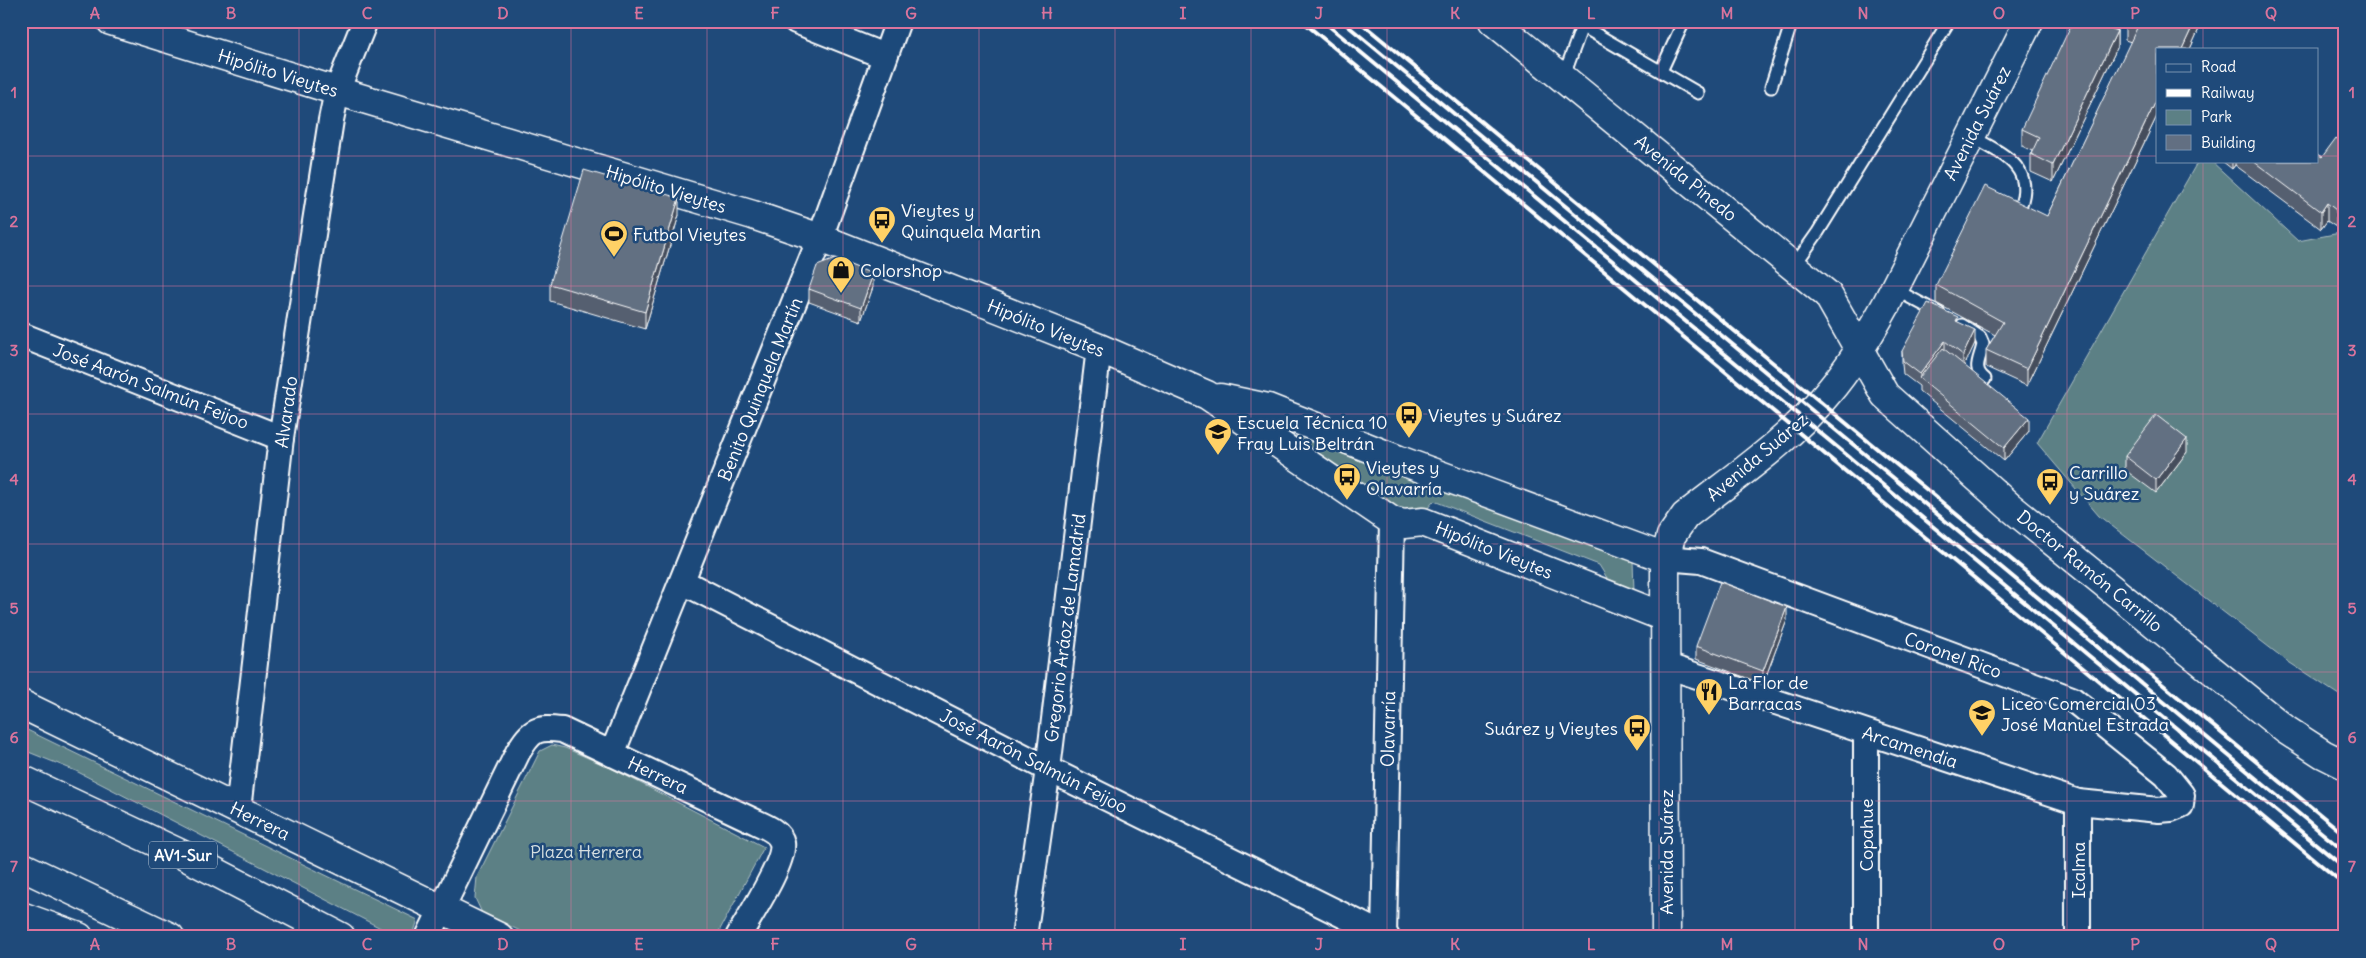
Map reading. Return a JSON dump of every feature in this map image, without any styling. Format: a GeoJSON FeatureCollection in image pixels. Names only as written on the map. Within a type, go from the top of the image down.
{"type":"FeatureCollection","features":[{"type":"Feature","properties":{"kind":"main road","name":"Hipólito Vieytes"},"geometry":{"type":"LineString","coordinates":[[111,21],[337,91],[759,217],[820,238],[1099,348],[1207,395],[1392,522],[1404,524],[1423,522],[1664,617]]}},
{"type":"Feature","properties":{"kind":"main road","name":"Avenida Pinedo"},"geometry":{"type":"LineString","coordinates":[[1493,21],[1794,266],[1828,296],[1860,350]]}},
{"type":"Feature","properties":{"kind":"main road","name":"Avenida Suárez"},"geometry":{"type":"LineString","coordinates":[[1666,937],[1664,617],[1667,545],[1674,529],[1685,516],[1792,431],[1827,394],[1860,350],[1894,289],[2029,21]]}},
{"type":"Feature","properties":{"kind":"main road","name":"Doctor Ramón Carrillo"},"geometry":{"type":"LineString","coordinates":[[1860,350],[1885,395],[2009,506],[2286,730],[2323,754],[2345,765]]}},
{"type":"Feature","properties":{"kind":"main road","name":"Hipólito Vieytes"},"geometry":{"type":"LineString","coordinates":[[1207,395],[1268,408],[1665,558]]}},
{"type":"Feature","properties":{"kind":"main road","name":"Herrera"},"geometry":{"type":"LineString","coordinates":[[21,704],[499,937]]}},
{"type":"Feature","properties":{"kind":"main road","name":"AV1-Sur"},"geometry":{"type":"LineString","coordinates":[[21,779],[182,854],[341,937]]}},
{"type":"Feature","properties":{"kind":"main road"},"geometry":{"type":"LineString","coordinates":[[21,866],[170,937]]}},
{"type":"Feature","properties":{"kind":"main road"},"geometry":{"type":"LineString","coordinates":[[21,916],[79,937]]}},
{"type":"Feature","properties":{"kind":"street","name":"Alvarado"},"geometry":{"type":"LineString","coordinates":[[238,810],[281,438],[331,120],[337,91],[365,21]]}},
{"type":"Feature","properties":{"kind":"street"},"geometry":{"type":"LineString","coordinates":[[796,21],[884,56]]}},
{"type":"Feature","properties":{"kind":"street","name":"Benito Quinquela Martín"},"geometry":{"type":"LineString","coordinates":[[612,754],[683,582],[820,238],[898,21]]}},
{"type":"Feature","properties":{"kind":"street","name":"José Aarón Salmún Feijoo"},"geometry":{"type":"LineString","coordinates":[[21,335],[281,438]]}},
{"type":"Feature","properties":{"kind":"street","name":"Gregorio Aráoz de Lamadrid"},"geometry":{"type":"LineString","coordinates":[[1024,937],[1048,769],[1099,348]]}},
{"type":"Feature","properties":{"kind":"street","name":"Olavarría"},"geometry":{"type":"LineString","coordinates":[[1385,936],[1392,522]]}},
{"type":"Feature","properties":{"kind":"street","name":"Coronel Rico"},"geometry":{"type":"LineString","coordinates":[[1665,558],[1701,561],[2072,699],[2166,775],[2182,795],[2181,805],[2171,809],[2160,810]]}},
{"type":"Feature","properties":{"kind":"street","name":"José Aarón Salmún Feijoo"},"geometry":{"type":"LineString","coordinates":[[683,582],[1048,769],[1385,936]]}},
{"type":"Feature","properties":{"kind":"street","name":"Arcamendia"},"geometry":{"type":"LineString","coordinates":[[1664,665],[2078,802],[2160,810]]}},
{"type":"Feature","properties":{"kind":"street","name":"Herrera"},"geometry":{"type":"LineString","coordinates":[[441,910],[518,752],[533,731],[543,728],[562,730],[771,829],[782,842],[780,860],[738,937]]}},
{"type":"Feature","properties":{"kind":"street","name":"Copahue"},"geometry":{"type":"LineString","coordinates":[[1866,733],[1866,937]]}},
{"type":"Feature","properties":{"kind":"street","name":"Icalma"},"geometry":{"type":"LineString","coordinates":[[2078,802],[2078,937]]}},
{"type":"Feature","properties":{"kind":"street"},"geometry":{"type":"LineString","coordinates":[[428,937],[441,910]]}},
{"type":"Feature","properties":{"kind":"lane"},"geometry":{"type":"LineString","coordinates":[[1661,71],[1684,21]]}},
{"type":"Feature","properties":{"kind":"lane"},"geometry":{"type":"LineString","coordinates":[[1771,87],[1792,21]]}},
{"type":"Feature","properties":{"kind":"lane"},"geometry":{"type":"LineString","coordinates":[[1794,266],[1818,232],[1949,21]]}},
{"type":"Feature","properties":{"kind":"lane"},"geometry":{"type":"LineString","coordinates":[[1563,78],[1583,23],[1698,93]]}},
{"type":"Feature","properties":{"kind":"lane"},"geometry":{"type":"LineString","coordinates":[[1971,136],[2015,163],[2023,178],[2025,194],[2020,207]]}},
{"type":"Feature","properties":{"kind":"lane"},"geometry":{"type":"LineString","coordinates":[[1894,289],[1980,337],[1983,344],[1977,360],[1977,368],[1985,380]]}},
{"type":"Feature","properties":{"kind":"green space"},"geometry":{"type":"Polygon","coordinates":[[[2197,162],[2212,162],[2298,241],[2345,232],[2345,699],[2287,661],[2099,516],[2037,443],[2197,162]]]}},
{"type":"Feature","properties":{"kind":"green space"},"geometry":{"type":"Polygon","coordinates":[[[1291,435],[1633,561],[1634,591],[1612,586],[1599,565],[1434,501],[1425,511],[1397,511],[1377,492],[1332,469],[1289,443],[1291,435]]]}},
{"type":"Feature","properties":{"kind":"green space"},"geometry":{"type":"Polygon","coordinates":[[[21,727],[418,920],[412,937],[398,937],[76,771],[21,749],[21,727]]]}},
{"type":"Feature","properties":{"kind":"green space","name":"Plaza Herrera"},"geometry":{"type":"Polygon","coordinates":[[[552,745],[565,748],[611,768],[764,847],[716,937],[533,937],[482,913],[475,898],[477,877],[540,751],[552,745]]]}},
{"type":"Feature","properties":{"kind":"building"},"geometry":{"type":"Polygon","coordinates":[[[2073,21],[2113,21],[2110,28],[2117,31],[2053,165],[2031,154],[2039,137],[2022,129],[2073,21]]]}},
{"type":"Feature","properties":{"kind":"building"},"geometry":{"type":"Polygon","coordinates":[[[2195,21],[2182,48],[2156,48],[2156,101],[2027,369],[1986,350],[2003,322],[1936,285],[1985,186],[2047,216],[2137,28],[2125,22],[2195,21]]]}},
{"type":"Feature","properties":{"kind":"building"},"geometry":{"type":"Polygon","coordinates":[[[2336,138],[2345,144],[2345,199],[2336,210],[2327,203],[2321,212],[2254,162],[2318,162],[2318,155],[2322,157],[2336,138]]]}},
{"type":"Feature","properties":{"kind":"building","name":"Futbol Vieytes"},"geometry":{"type":"Polygon","coordinates":[[[584,170],[679,198],[645,312],[550,284],[584,170]]]}},
{"type":"Feature","properties":{"kind":"building"},"geometry":{"type":"Polygon","coordinates":[[[835,259],[873,274],[861,308],[809,289],[817,266],[835,259]]]}},
{"type":"Feature","properties":{"kind":"building"},"geometry":{"type":"Polygon","coordinates":[[[1928,303],[1958,317],[1956,321],[1975,330],[1963,355],[1945,341],[1920,374],[1903,361],[1902,351],[1928,303]]]}},
{"type":"Feature","properties":{"kind":"building"},"geometry":{"type":"Polygon","coordinates":[[[1943,348],[2029,418],[2004,448],[1919,378],[1943,348]]]}},
{"type":"Feature","properties":{"kind":"building"},"geometry":{"type":"Polygon","coordinates":[[[2156,415],[2187,439],[2156,480],[2125,456],[2156,415]]]}},
{"type":"Feature","properties":{"kind":"building"},"geometry":{"type":"Polygon","coordinates":[[[1720,582],[1787,607],[1763,671],[1696,646],[1720,582]]]}},
{"type":"Feature","properties":{"kind":"railway"},"geometry":{"type":"LineString","coordinates":[[1302,21],[2345,885]]}},
{"type":"Feature","properties":{"kind":"railway"},"geometry":{"type":"LineString","coordinates":[[1323,21],[2345,868]]}},
{"type":"Feature","properties":{"kind":"railway"},"geometry":{"type":"LineString","coordinates":[[1342,21],[2345,852]]}},
{"type":"Feature","properties":{"kind":"railway"},"geometry":{"type":"LineString","coordinates":[[1359,21],[2345,835]]}},
{"type":"Feature","properties":{"kind":"place","name":"Vieytes y Quinquela Martin"},"geometry":{"type":"Point","coordinates":[882,244]}},
{"type":"Feature","properties":{"kind":"place","name":"Futbol Vieytes"},"geometry":{"type":"Point","coordinates":[614,258]}},
{"type":"Feature","properties":{"kind":"place","name":"Colorshop"},"geometry":{"type":"Point","coordinates":[841,294]}},
{"type":"Feature","properties":{"kind":"place","name":"Vieytes y Suárez"},"geometry":{"type":"Point","coordinates":[1409,439]}},
{"type":"Feature","properties":{"kind":"place","name":"Escuela Técnica 10 Fray Luis Beltrán"},"geometry":{"type":"Point","coordinates":[1218,456]}},
{"type":"Feature","properties":{"kind":"place","name":"Vieytes y Olavarría"},"geometry":{"type":"Point","coordinates":[1347,501]}},
{"type":"Feature","properties":{"kind":"place","name":"Carrillo y Suárez"},"geometry":{"type":"Point","coordinates":[2050,506]}},
{"type":"Feature","properties":{"kind":"place","name":"La Flor de Barracas"},"geometry":{"type":"Point","coordinates":[1709,716]}},
{"type":"Feature","properties":{"kind":"place","name":"Liceo Comercial 03 José Manuel Estrada"},"geometry":{"type":"Point","coordinates":[1982,737]}},
{"type":"Feature","properties":{"kind":"place","name":"Suárez y Vieytes"},"geometry":{"type":"Point","coordinates":[1637,752]}}]}
